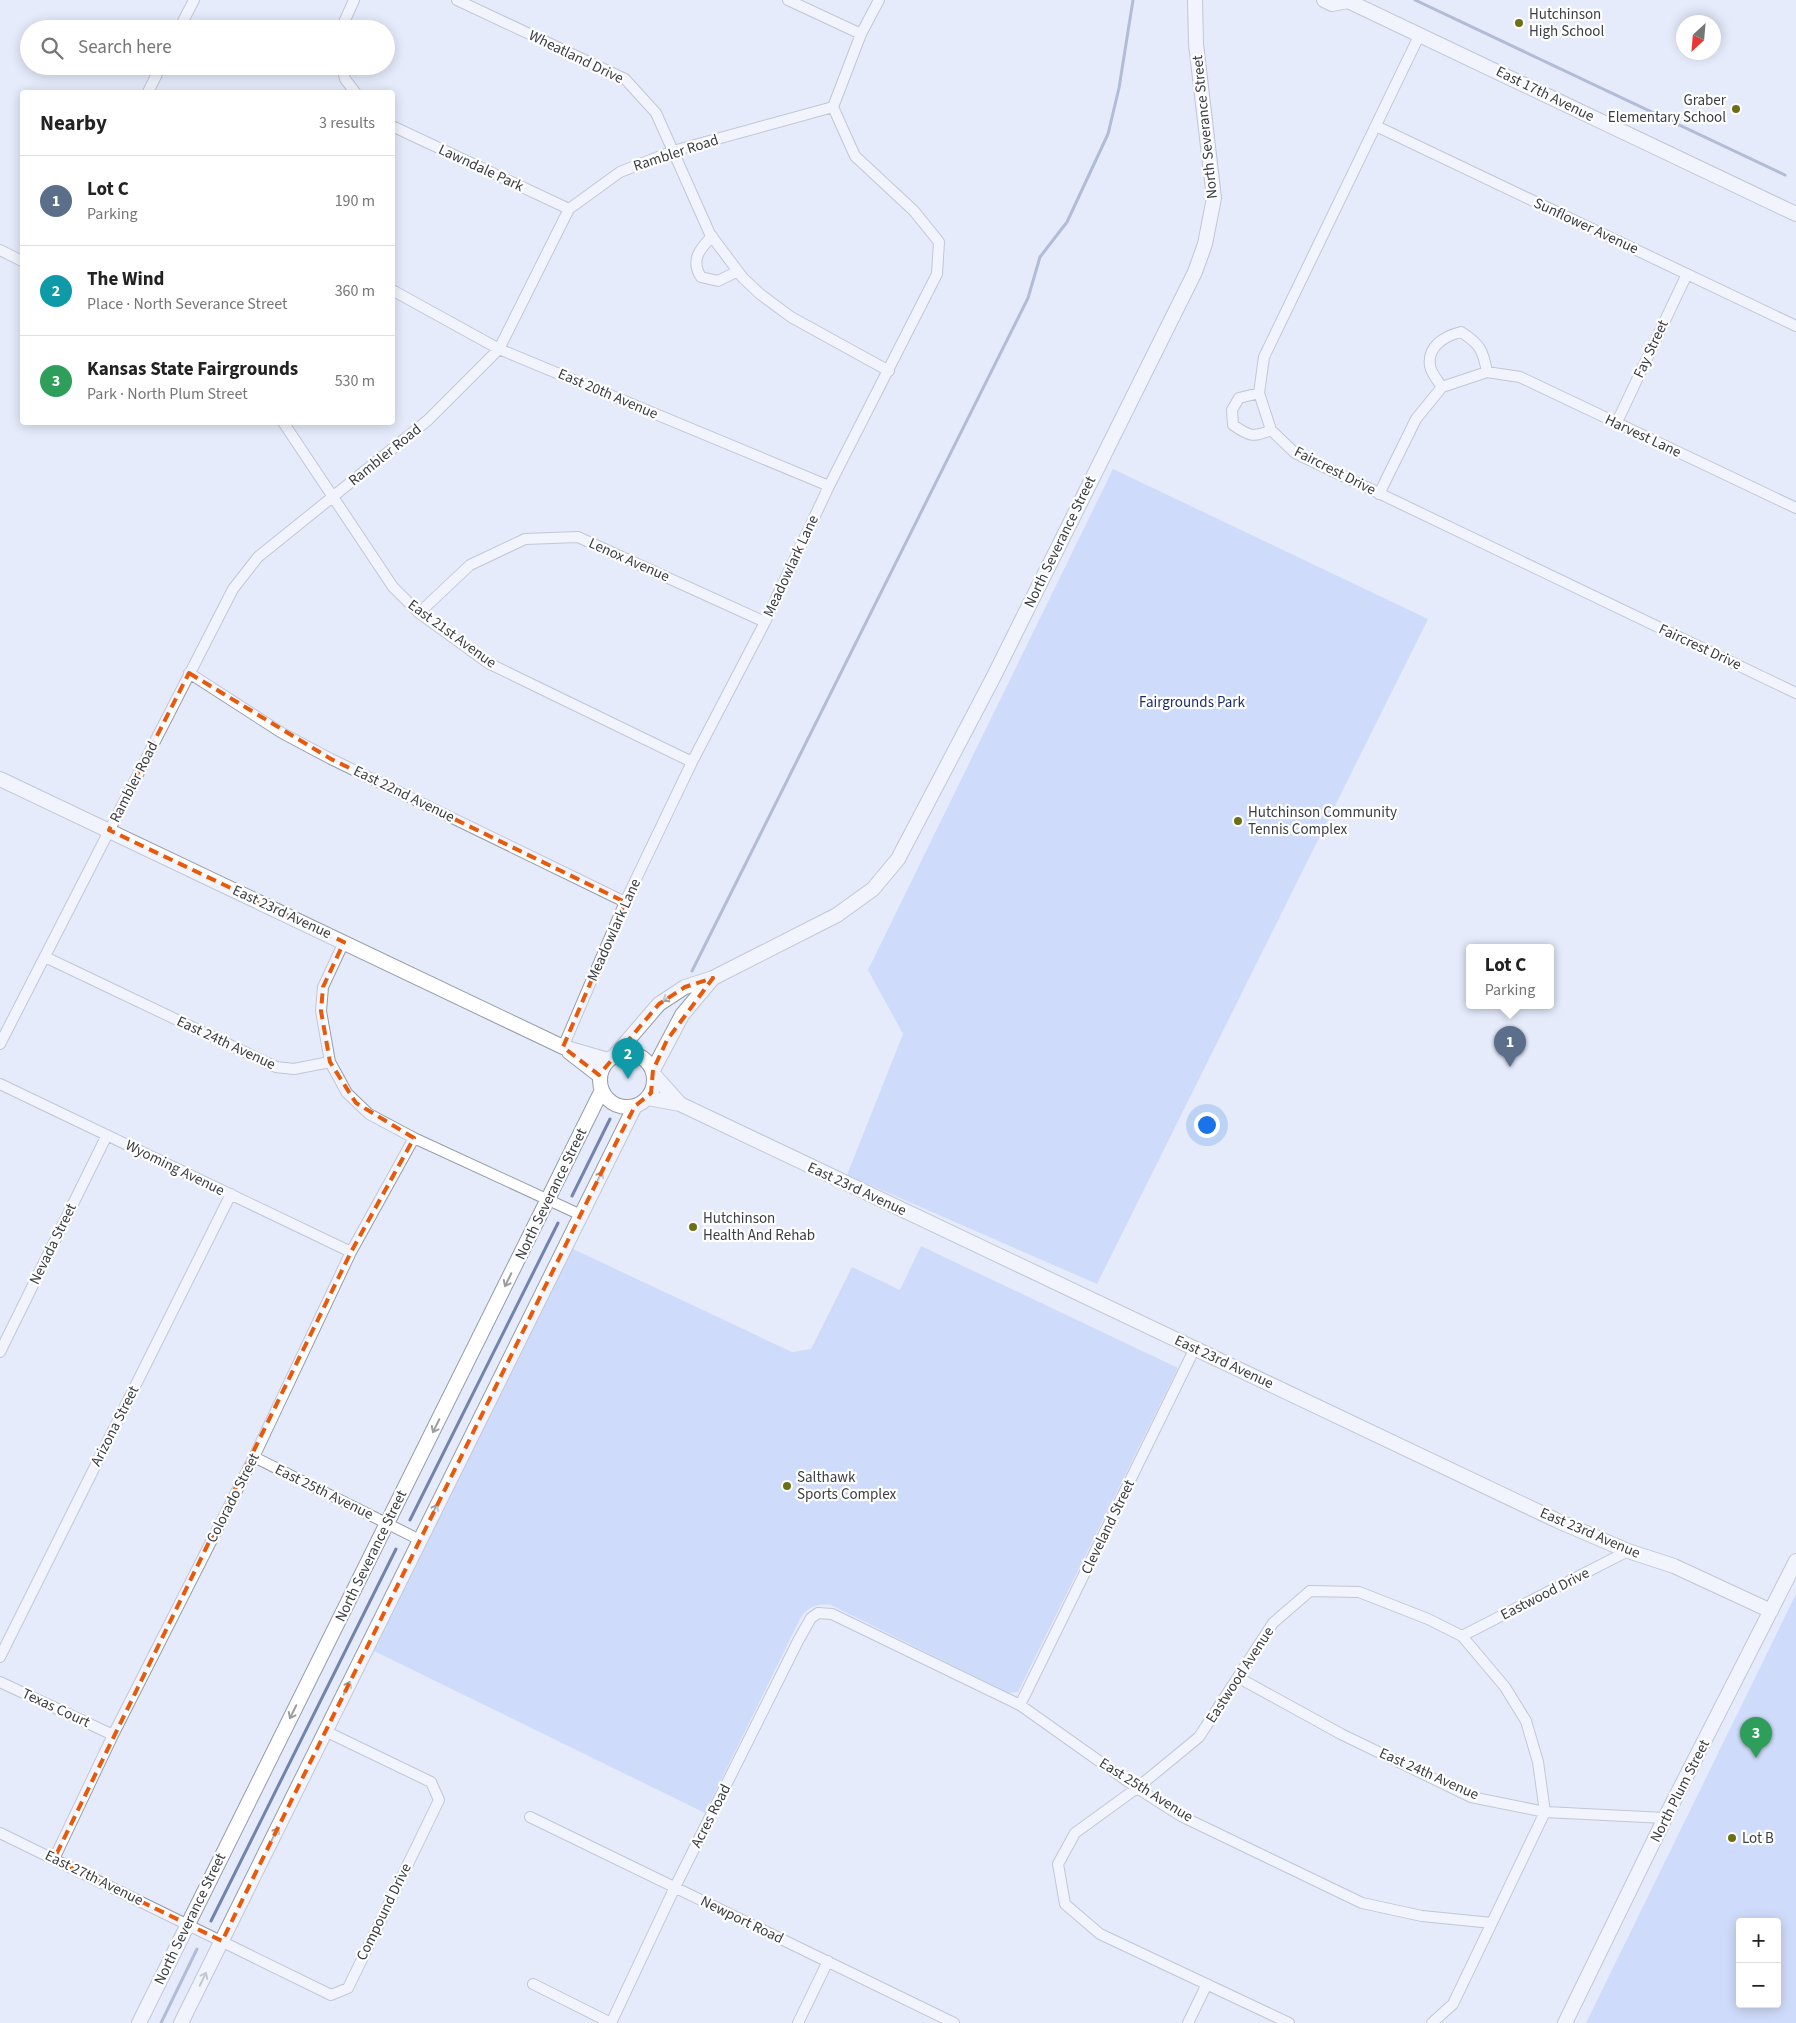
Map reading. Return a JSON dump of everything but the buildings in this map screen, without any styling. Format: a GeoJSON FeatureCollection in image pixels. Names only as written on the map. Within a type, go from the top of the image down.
{"type":"FeatureCollection","features":[{"type":"Feature","properties":{"kind":"street"},"geometry":{"type":"LineString","coordinates":[[184,20],[194,0]]}},
{"type":"Feature","properties":{"kind":"street"},"geometry":{"type":"LineString","coordinates":[[345,20],[354,0]]}},
{"type":"Feature","properties":{"kind":"street","name":"Wheatland Drive"},"geometry":{"type":"LineString","coordinates":[[457,0],[625,79],[656,113],[712,236],[738,272],[760,294],[791,317],[889,371]]}},
{"type":"Feature","properties":{"kind":"street"},"geometry":{"type":"LineString","coordinates":[[788,0],[861,34]]}},
{"type":"Feature","properties":{"kind":"street"},"geometry":{"type":"LineString","coordinates":[[833,107],[861,34],[879,0]]}},
{"type":"Feature","properties":{"kind":"street","name":"North Severance Street"},"geometry":{"type":"LineString","coordinates":[[612,1057],[659,1004],[685,987],[713,978],[837,915],[873,889],[898,859],[993,678],[1195,272],[1205,244],[1214,198],[1196,44],[1195,0]]}},
{"type":"Feature","properties":{"kind":"street","name":"East 17th Avenue"},"geometry":{"type":"LineString","coordinates":[[1324,0],[1332,4],[1348,0],[1796,214]]}},
{"type":"Feature","properties":{"kind":"street","name":"Faircrest Drive"},"geometry":{"type":"LineString","coordinates":[[1420,34],[1264,357],[1259,393],[1271,430],[1295,453],[1796,693]]}},
{"type":"Feature","properties":{"kind":"street"},"geometry":{"type":"LineString","coordinates":[[149,90],[156,75]]}},
{"type":"Feature","properties":{"kind":"street"},"geometry":{"type":"LineString","coordinates":[[344,75],[353,90]]}},
{"type":"Feature","properties":{"kind":"street","name":"Rambler Road"},"geometry":{"type":"LineString","coordinates":[[0,1044],[189,673],[243,573],[258,557],[428,420],[499,349],[569,209],[620,172],[674,150],[833,107]]}},
{"type":"Feature","properties":{"kind":"street","name":"Meadowlark Lane"},"geometry":{"type":"LineString","coordinates":[[563,1047],[625,902],[692,762],[765,622],[829,486],[937,274],[939,242],[914,211],[855,156],[833,107]]}},
{"type":"Feature","properties":{"kind":"street","name":"Sunflower Avenue"},"geometry":{"type":"LineString","coordinates":[[1376,126],[1796,326]]}},
{"type":"Feature","properties":{"kind":"street","name":"Lawndale Park"},"geometry":{"type":"LineString","coordinates":[[395,127],[569,209]]}},
{"type":"Feature","properties":{"kind":"street"},"geometry":{"type":"LineString","coordinates":[[712,236],[696,256],[696,265],[701,277],[718,281],[738,272]]}},
{"type":"Feature","properties":{"kind":"street"},"geometry":{"type":"LineString","coordinates":[[0,250],[20,260]]}},
{"type":"Feature","properties":{"kind":"street","name":"Fay Street"},"geometry":{"type":"LineString","coordinates":[[1616,424],[1686,274]]}},
{"type":"Feature","properties":{"kind":"street","name":"East 20th Avenue"},"geometry":{"type":"LineString","coordinates":[[395,292],[499,349],[829,486]]}},
{"type":"Feature","properties":{"kind":"street"},"geometry":{"type":"LineString","coordinates":[[1379,494],[1416,419],[1442,387],[1430,368],[1432,353],[1445,336],[1461,332],[1477,343],[1484,356],[1487,372]]}},
{"type":"Feature","properties":{"kind":"street","name":"Harvest Lane"},"geometry":{"type":"LineString","coordinates":[[1442,387],[1487,372],[1520,378],[1796,508]]}},
{"type":"Feature","properties":{"kind":"street"},"geometry":{"type":"LineString","coordinates":[[1259,393],[1239,398],[1232,410],[1233,425],[1247,435],[1260,435],[1271,430]]}},
{"type":"Feature","properties":{"kind":"street","name":"East 21st Avenue"},"geometry":{"type":"LineString","coordinates":[[285,425],[392,587],[419,613],[488,664],[692,762]]}},
{"type":"Feature","properties":{"kind":"street","name":"Lenox Avenue"},"geometry":{"type":"LineString","coordinates":[[419,613],[470,565],[525,539],[578,537],[765,622]]}},
{"type":"Feature","properties":{"kind":"street","name":"East 22nd Avenue"},"geometry":{"type":"LineString","coordinates":[[189,673],[282,733],[625,902]]}},
{"type":"Feature","properties":{"kind":"street","name":"East 23rd Avenue"},"geometry":{"type":"LineString","coordinates":[[0,779],[563,1047],[612,1057]]}},
{"type":"Feature","properties":{"kind":"street"},"geometry":{"type":"LineString","coordinates":[[344,942],[323,987],[320,1011],[330,1062],[339,1081],[356,1103],[369,1114],[414,1138],[581,1215]]}},
{"type":"Feature","properties":{"kind":"street","name":"East 24th Avenue"},"geometry":{"type":"LineString","coordinates":[[45,957],[276,1068],[294,1070],[330,1062]]}},
{"type":"Feature","properties":{"kind":"street","name":"North Severance Street"},"geometry":{"type":"LineString","coordinates":[[654,1073],[682,1015],[713,978]]}},
{"type":"Feature","properties":{"kind":"street","name":"East 23rd Avenue"},"geometry":{"type":"LineString","coordinates":[[563,1047],[601,1083]]}},
{"type":"Feature","properties":{"kind":"street"},"geometry":{"type":"LineString","coordinates":[[631,1052],[638,1054],[650,1064],[654,1073],[654,1088],[648,1098],[635,1106],[627,1107],[612,1102],[601,1083],[612,1057],[631,1052]]}},
{"type":"Feature","properties":{"kind":"street","name":"East 23rd Avenue"},"geometry":{"type":"LineString","coordinates":[[654,1073],[680,1104]]}},
{"type":"Feature","properties":{"kind":"street","name":"North Severance Street"},"geometry":{"type":"LineString","coordinates":[[139,2023],[548,1199],[601,1083]]}},
{"type":"Feature","properties":{"kind":"street","name":"Wyoming Avenue"},"geometry":{"type":"LineString","coordinates":[[0,1084],[351,1252]]}},
{"type":"Feature","properties":{"kind":"street","name":"East 23rd Avenue"},"geometry":{"type":"LineString","coordinates":[[648,1098],[680,1104],[1550,1517],[1628,1551],[1674,1566],[1771,1611]]}},
{"type":"Feature","properties":{"kind":"street"},"geometry":{"type":"LineString","coordinates":[[181,2023],[635,1106]]}},
{"type":"Feature","properties":{"kind":"street","name":"Nevada Street"},"geometry":{"type":"LineString","coordinates":[[0,1352],[107,1135]]}},
{"type":"Feature","properties":{"kind":"street","name":"Colorado Street"},"geometry":{"type":"LineString","coordinates":[[54,1859],[113,1735],[254,1457],[351,1252],[414,1138]]}},
{"type":"Feature","properties":{"kind":"street","name":"Arizona Street"},"geometry":{"type":"LineString","coordinates":[[0,1657],[231,1194]]}},
{"type":"Feature","properties":{"kind":"street","name":"Cleveland Street"},"geometry":{"type":"LineString","coordinates":[[1020,1705],[1195,1348]]}},
{"type":"Feature","properties":{"kind":"street","name":"East 25th Avenue"},"geometry":{"type":"LineString","coordinates":[[254,1457],[420,1540]]}},
{"type":"Feature","properties":{"kind":"street","name":"Eastwood Drive"},"geometry":{"type":"LineString","coordinates":[[1462,1636],[1628,1551]]}},
{"type":"Feature","properties":{"kind":"street","name":"North Plum Street"},"geometry":{"type":"LineString","coordinates":[[1566,2023],[1665,1818],[1796,1561]]}},
{"type":"Feature","properties":{"kind":"street","name":"Eastwood Avenue"},"geometry":{"type":"LineString","coordinates":[[1289,2023],[1100,1934],[1065,1904],[1058,1864],[1075,1833],[1137,1788],[1199,1737],[1273,1623],[1310,1591],[1359,1592],[1428,1619],[1462,1636],[1504,1687],[1526,1721],[1538,1762],[1545,1812]]}},
{"type":"Feature","properties":{"kind":"street","name":"East 25th Avenue"},"geometry":{"type":"LineString","coordinates":[[818,1613],[832,1614],[1020,1705],[1137,1788],[1181,1816],[1362,1903],[1422,1916],[1492,1922]]}},
{"type":"Feature","properties":{"kind":"street","name":"Acres Road"},"geometry":{"type":"LineString","coordinates":[[611,2023],[675,1887],[798,1641],[810,1618],[818,1613]]}},
{"type":"Feature","properties":{"kind":"street","name":"East 24th Avenue"},"geometry":{"type":"LineString","coordinates":[[1239,1678],[1340,1734],[1471,1796],[1545,1812],[1665,1818]]}},
{"type":"Feature","properties":{"kind":"street","name":"Texas Court"},"geometry":{"type":"LineString","coordinates":[[0,1682],[113,1735]]}},
{"type":"Feature","properties":{"kind":"street","name":"Compound Drive"},"geometry":{"type":"LineString","coordinates":[[188,1924],[331,1995],[348,1988],[439,1800],[431,1782],[325,1732]]}},
{"type":"Feature","properties":{"kind":"street"},"geometry":{"type":"LineString","coordinates":[[1432,2023],[1453,2004],[1545,1812]]}},
{"type":"Feature","properties":{"kind":"street","name":"Newport Road"},"geometry":{"type":"LineString","coordinates":[[530,1817],[954,2023]]}},
{"type":"Feature","properties":{"kind":"street","name":"East 27th Avenue"},"geometry":{"type":"LineString","coordinates":[[0,1833],[188,1924]]}},
{"type":"Feature","properties":{"kind":"street"},"geometry":{"type":"LineString","coordinates":[[798,2023],[828,1961]]}},
{"type":"Feature","properties":{"kind":"street"},"geometry":{"type":"LineString","coordinates":[[533,1984],[611,2023]]}},
{"type":"Feature","properties":{"kind":"street"},"geometry":{"type":"LineString","coordinates":[[1188,2023],[1207,1984]]}},
{"type":"Feature","properties":{"kind":"highlighted area"},"geometry":{"type":"Polygon","coordinates":[[[189,673],[331,759],[625,902],[563,1047],[599,1075],[659,1004],[685,987],[713,978],[667,1040],[653,1070],[651,1093],[635,1106],[617,1141],[222,1941],[54,1859],[351,1252],[414,1138],[356,1103],[330,1062],[321,1011],[323,987],[344,942],[109,830],[189,673]]]}},
{"type":"Feature","properties":{"kind":"green space","name":"Fairgrounds Park"},"geometry":{"type":"Polygon","coordinates":[[[1113,469],[1428,619],[1097,1284],[847,1175],[903,1034],[868,970],[1113,469]]]}},
{"type":"Feature","properties":{"kind":"green space","name":"Salthawk Sports Complex"},"geometry":{"type":"Polygon","coordinates":[[[921,1246],[1178,1368],[1018,1692],[1008,1693],[831,1605],[813,1607],[806,1611],[800,1619],[705,1813],[372,1650],[571,1248],[792,1352],[811,1349],[852,1267],[900,1290],[921,1246]]]}},
{"type":"Feature","properties":{"kind":"green space","name":"Lot B"},"geometry":{"type":"Polygon","coordinates":[[[1796,1594],[1796,2023],[1586,2023],[1796,1594]]]}},
{"type":"Feature","properties":{"kind":"waterway"},"geometry":{"type":"LineString","coordinates":[[692,971],[1028,298],[1040,257],[1067,222],[1108,134],[1119,88],[1133,0]]}},
{"type":"Feature","properties":{"kind":"waterway"},"geometry":{"type":"LineString","coordinates":[[1415,0],[1785,175]]}},
{"type":"Feature","properties":{"kind":"waterway"},"geometry":{"type":"LineString","coordinates":[[572,1196],[610,1119]]}},
{"type":"Feature","properties":{"kind":"waterway"},"geometry":{"type":"LineString","coordinates":[[410,1520],[558,1223]]}},
{"type":"Feature","properties":{"kind":"waterway"},"geometry":{"type":"LineString","coordinates":[[211,1921],[396,1549]]}},
{"type":"Feature","properties":{"kind":"waterway"},"geometry":{"type":"LineString","coordinates":[[161,2023],[197,1949]]}},
{"type":"Feature","properties":{"kind":"place","name":"Hutchinson High School"},"geometry":{"type":"Point","coordinates":[1519,23]}},
{"type":"Feature","properties":{"kind":"place","name":"Graber Elementary School"},"geometry":{"type":"Point","coordinates":[1736,109]}},
{"type":"Feature","properties":{"kind":"place","name":"Hutchinson Community Tennis Complex"},"geometry":{"type":"Point","coordinates":[1238,821]}},
{"type":"Feature","properties":{"kind":"place","name":"Lot C"},"geometry":{"type":"Point","coordinates":[1510,1067]}},
{"type":"Feature","properties":{"kind":"place","name":"The Wind"},"geometry":{"type":"Point","coordinates":[628,1079]}},
{"type":"Feature","properties":{"kind":"place","name":"Hutchinson Health And Rehab"},"geometry":{"type":"Point","coordinates":[693,1227]}},
{"type":"Feature","properties":{"kind":"place","name":"Salthawk Sports Complex"},"geometry":{"type":"Point","coordinates":[787,1486]}},
{"type":"Feature","properties":{"kind":"place","name":"Kansas State Fairgrounds"},"geometry":{"type":"Point","coordinates":[1756,1758]}},
{"type":"Feature","properties":{"kind":"place","name":"Lot B"},"geometry":{"type":"Point","coordinates":[1732,1838]}}]}
